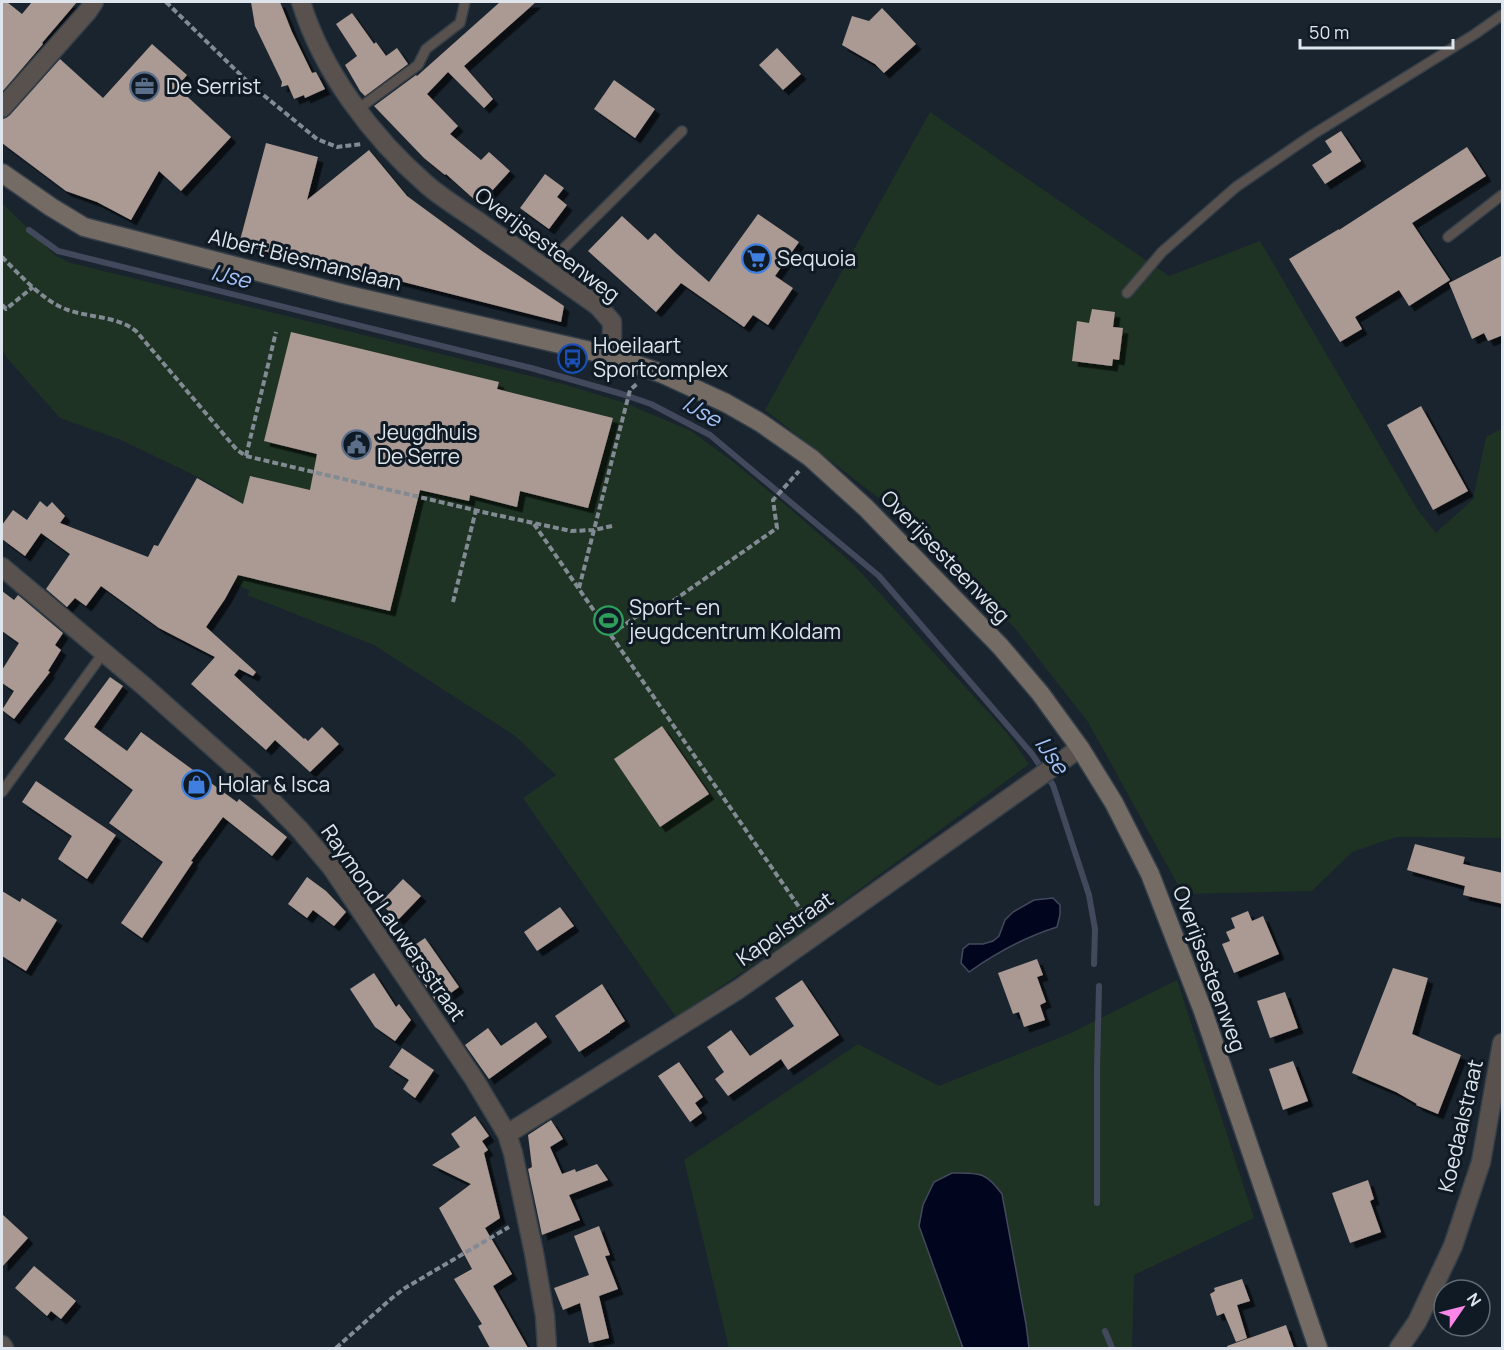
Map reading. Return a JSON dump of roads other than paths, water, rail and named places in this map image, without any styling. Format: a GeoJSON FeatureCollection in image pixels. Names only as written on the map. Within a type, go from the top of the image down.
{"type":"FeatureCollection","features":[{"type":"Feature","properties":{"kind":"main road","name":"Albert Biesmanslaan"},"geometry":{"type":"LineString","coordinates":[[2,173],[51,207],[84,226],[344,294],[612,356]]}},
{"type":"Feature","properties":{"kind":"main road","name":"Overijsesteenweg"},"geometry":{"type":"LineString","coordinates":[[612,356],[663,374],[726,403],[761,423],[811,458],[866,508],[1000,646],[1040,693],[1080,748],[1114,803],[1150,874],[1203,1011],[1318,1348]]}},
{"type":"Feature","properties":{"kind":"street"},"geometry":{"type":"LineString","coordinates":[[2,108],[94,2]]}},
{"type":"Feature","properties":{"kind":"street","name":"Overijsesteenweg"},"geometry":{"type":"LineString","coordinates":[[301,2],[324,58],[381,141],[427,185],[598,306],[612,321],[612,356]]}},
{"type":"Feature","properties":{"kind":"street","name":"Raymond Lauwersstraat"},"geometry":{"type":"LineString","coordinates":[[2,567],[154,694],[263,792],[300,830],[332,868],[474,1079],[507,1134],[527,1217],[545,1316],[547,1348]]}},
{"type":"Feature","properties":{"kind":"street","name":"Kapelstraat"},"geometry":{"type":"LineString","coordinates":[[507,1134],[739,988],[1080,748]]}},
{"type":"Feature","properties":{"kind":"street","name":"Koedaalstraat"},"geometry":{"type":"LineString","coordinates":[[1399,1348],[1417,1322],[1453,1246],[1481,1162],[1503,1043]]}},
{"type":"Feature","properties":{"kind":"lane"},"geometry":{"type":"LineString","coordinates":[[358,109],[418,65],[426,49],[460,22],[465,2]]}},
{"type":"Feature","properties":{"kind":"lane"},"geometry":{"type":"LineString","coordinates":[[1127,293],[1162,252],[1236,187],[1312,135],[1503,15]]}},
{"type":"Feature","properties":{"kind":"lane"},"geometry":{"type":"LineString","coordinates":[[544,268],[682,131]]}},
{"type":"Feature","properties":{"kind":"lane"},"geometry":{"type":"LineString","coordinates":[[1448,237],[1503,195]]}},
{"type":"Feature","properties":{"kind":"lane"},"geometry":{"type":"LineString","coordinates":[[2,792],[104,652]]}},
{"type":"Feature","properties":{"kind":"water"},"geometry":{"type":"Polygon","coordinates":[[[1053,898],[1060,905],[1057,927],[1011,946],[969,972],[961,963],[963,949],[969,944],[993,941],[999,936],[1005,920],[1013,912],[1034,900],[1053,898]]]}},
{"type":"Feature","properties":{"kind":"water"},"geometry":{"type":"Polygon","coordinates":[[[952,1173],[969,1173],[986,1177],[1002,1194],[1029,1348],[963,1348],[919,1226],[923,1205],[934,1182],[952,1173]]]}},
{"type":"Feature","properties":{"kind":"waterway","name":"IJse"},"geometry":{"type":"LineString","coordinates":[[29,230],[58,251],[531,368],[622,394],[651,404],[710,435],[879,576],[1032,754],[1053,785],[1089,895],[1095,929],[1094,964]]}},
{"type":"Feature","properties":{"kind":"waterway","name":"IJse"},"geometry":{"type":"LineString","coordinates":[[1097,1203],[1099,986]]}},
{"type":"Feature","properties":{"kind":"waterway","name":"IJse"},"geometry":{"type":"LineString","coordinates":[[1105,1331],[1112,1348]]}},
{"type":"Feature","properties":{"kind":"place","name":"De Serrist"},"geometry":{"type":"Point","coordinates":[145,87]}},
{"type":"Feature","properties":{"kind":"place","name":"Sequoia"},"geometry":{"type":"Point","coordinates":[756,259]}},
{"type":"Feature","properties":{"kind":"place","name":"Hoeilaart Sportcomplex"},"geometry":{"type":"Point","coordinates":[572,358]}},
{"type":"Feature","properties":{"kind":"place","name":"Jeugdhuis De Serre"},"geometry":{"type":"Point","coordinates":[356,445]}},
{"type":"Feature","properties":{"kind":"place","name":"Sport- en jeugdcentrum Koldam"},"geometry":{"type":"Point","coordinates":[608,620]}},
{"type":"Feature","properties":{"kind":"place","name":"Holar & Isca"},"geometry":{"type":"Point","coordinates":[197,785]}}]}
